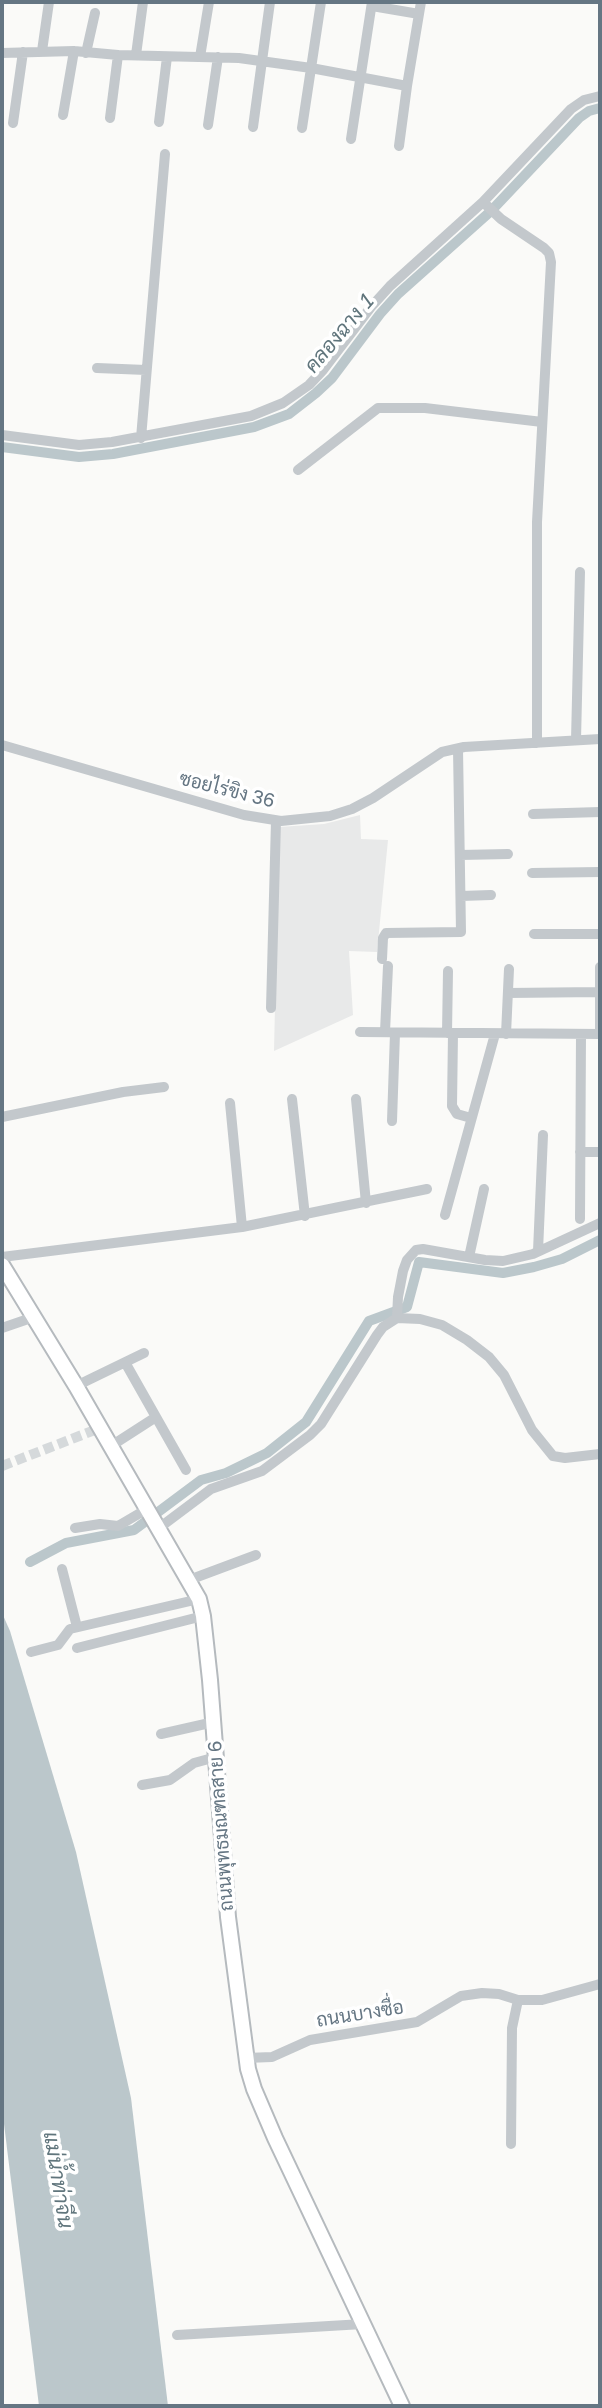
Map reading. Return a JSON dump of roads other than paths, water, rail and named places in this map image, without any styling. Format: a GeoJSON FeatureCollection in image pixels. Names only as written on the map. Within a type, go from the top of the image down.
{"type":"FeatureCollection","features":[{"type":"Feature","properties":{"kind":"main road","name":"ถนนพุทธมณฑลสาย 6"},"geometry":{"type":"LineString","coordinates":[[2,1265],[76,1386],[199,1599],[214,1721],[228,1917],[246,2057],[254,2089],[402,2406]]}},
{"type":"Feature","properties":{"kind":"street"},"geometry":{"type":"LineString","coordinates":[[42,51],[49,2]]}},
{"type":"Feature","properties":{"kind":"street"},"geometry":{"type":"LineString","coordinates":[[136,55],[143,2]]}},
{"type":"Feature","properties":{"kind":"street"},"geometry":{"type":"LineString","coordinates":[[200,57],[209,2]]}},
{"type":"Feature","properties":{"kind":"street"},"geometry":{"type":"LineString","coordinates":[[253,127],[270,2]]}},
{"type":"Feature","properties":{"kind":"street"},"geometry":{"type":"LineString","coordinates":[[302,128],[321,2]]}},
{"type":"Feature","properties":{"kind":"street"},"geometry":{"type":"LineString","coordinates":[[351,139],[372,4],[420,8],[399,146]]}},
{"type":"Feature","properties":{"kind":"street"},"geometry":{"type":"LineString","coordinates":[[63,115],[94,13]]}},
{"type":"Feature","properties":{"kind":"street"},"geometry":{"type":"LineString","coordinates":[[2,53],[42,51],[218,57],[312,68],[407,86]]}},
{"type":"Feature","properties":{"kind":"street"},"geometry":{"type":"LineString","coordinates":[[13,122],[23,52]]}},
{"type":"Feature","properties":{"kind":"street"},"geometry":{"type":"LineString","coordinates":[[110,118],[118,55]]}},
{"type":"Feature","properties":{"kind":"street"},"geometry":{"type":"LineString","coordinates":[[159,122],[167,57]]}},
{"type":"Feature","properties":{"kind":"street"},"geometry":{"type":"LineString","coordinates":[[208,125],[218,57]]}},
{"type":"Feature","properties":{"kind":"street"},"geometry":{"type":"LineString","coordinates":[[2,435],[79,445],[141,438],[251,415],[268,410],[296,395],[323,370],[390,286],[485,204],[571,109],[584,100],[600,96]]}},
{"type":"Feature","properties":{"kind":"street"},"geometry":{"type":"LineString","coordinates":[[2,107],[14,110]]}},
{"type":"Feature","properties":{"kind":"street"},"geometry":{"type":"LineString","coordinates":[[141,438],[165,154]]}},
{"type":"Feature","properties":{"kind":"street"},"geometry":{"type":"LineString","coordinates":[[485,204],[501,219],[544,248],[551,261],[536,554],[537,743]]}},
{"type":"Feature","properties":{"kind":"street"},"geometry":{"type":"LineString","coordinates":[[97,368],[146,370]]}},
{"type":"Feature","properties":{"kind":"street"},"geometry":{"type":"LineString","coordinates":[[298,470],[378,408],[425,408],[542,422]]}},
{"type":"Feature","properties":{"kind":"street"},"geometry":{"type":"LineString","coordinates":[[576,740],[580,572]]}},
{"type":"Feature","properties":{"kind":"street","name":"ซอยไร่ขิง 36"},"geometry":{"type":"LineString","coordinates":[[2,746],[244,815],[276,821],[342,813],[373,798],[442,752],[458,748],[600,739]]}},
{"type":"Feature","properties":{"kind":"street"},"geometry":{"type":"LineString","coordinates":[[392,1121],[390,1032],[383,938],[386,933],[461,932],[458,748]]}},
{"type":"Feature","properties":{"kind":"street"},"geometry":{"type":"LineString","coordinates":[[533,814],[600,811]]}},
{"type":"Feature","properties":{"kind":"street"},"geometry":{"type":"LineString","coordinates":[[271,1008],[276,821]]}},
{"type":"Feature","properties":{"kind":"street"},"geometry":{"type":"LineString","coordinates":[[460,855],[508,854]]}},
{"type":"Feature","properties":{"kind":"street"},"geometry":{"type":"LineString","coordinates":[[532,873],[600,872]]}},
{"type":"Feature","properties":{"kind":"street"},"geometry":{"type":"LineString","coordinates":[[461,896],[491,895]]}},
{"type":"Feature","properties":{"kind":"street"},"geometry":{"type":"LineString","coordinates":[[534,934],[600,934]]}},
{"type":"Feature","properties":{"kind":"street"},"geometry":{"type":"LineString","coordinates":[[360,1032],[600,1034],[600,967]]}},
{"type":"Feature","properties":{"kind":"street"},"geometry":{"type":"LineString","coordinates":[[445,1216],[471,1118],[500,1034],[508,993],[509,969]]}},
{"type":"Feature","properties":{"kind":"street"},"geometry":{"type":"LineString","coordinates":[[448,971],[452,1106],[457,1114],[471,1118]]}},
{"type":"Feature","properties":{"kind":"street"},"geometry":{"type":"LineString","coordinates":[[508,993],[599,992]]}},
{"type":"Feature","properties":{"kind":"street"},"geometry":{"type":"LineString","coordinates":[[580,1219],[581,1034]]}},
{"type":"Feature","properties":{"kind":"street"},"geometry":{"type":"LineString","coordinates":[[2,1117],[123,1092],[164,1087]]}},
{"type":"Feature","properties":{"kind":"street"},"geometry":{"type":"LineString","coordinates":[[292,1099],[305,1216]]}},
{"type":"Feature","properties":{"kind":"street"},"geometry":{"type":"LineString","coordinates":[[356,1099],[366,1203]]}},
{"type":"Feature","properties":{"kind":"street"},"geometry":{"type":"LineString","coordinates":[[230,1103],[242,1227]]}},
{"type":"Feature","properties":{"kind":"street"},"geometry":{"type":"LineString","coordinates":[[538,1251],[542,1135]]}},
{"type":"Feature","properties":{"kind":"street"},"geometry":{"type":"LineString","coordinates":[[580,1152],[600,1152]]}},
{"type":"Feature","properties":{"kind":"street"},"geometry":{"type":"LineString","coordinates":[[2,1257],[242,1227],[427,1189]]}},
{"type":"Feature","properties":{"kind":"street"},"geometry":{"type":"LineString","coordinates":[[469,1257],[484,1189]]}},
{"type":"Feature","properties":{"kind":"street"},"geometry":{"type":"LineString","coordinates":[[398,1316],[398,1297],[407,1260],[416,1250],[503,1261],[538,1251],[600,1223]]}},
{"type":"Feature","properties":{"kind":"street"},"geometry":{"type":"LineString","coordinates":[[159,1528],[211,1489],[262,1471],[310,1435],[321,1424],[383,1327],[398,1316],[420,1318],[442,1325],[489,1357],[504,1375],[532,1430],[553,1456],[565,1458],[600,1454]]}},
{"type":"Feature","properties":{"kind":"street"},"geometry":{"type":"LineString","coordinates":[[2,1328],[34,1317]]}},
{"type":"Feature","properties":{"kind":"street"},"geometry":{"type":"LineString","coordinates":[[76,1386],[144,1353]]}},
{"type":"Feature","properties":{"kind":"street"},"geometry":{"type":"LineString","coordinates":[[126,1364],[186,1469]]}},
{"type":"Feature","properties":{"kind":"street"},"geometry":{"type":"LineString","coordinates":[[111,1446],[156,1417]]}},
{"type":"Feature","properties":{"kind":"street"},"geometry":{"type":"LineString","coordinates":[[75,1528],[100,1524],[118,1526],[147,1509]]}},
{"type":"Feature","properties":{"kind":"street"},"geometry":{"type":"LineString","coordinates":[[189,1580],[256,1555]]}},
{"type":"Feature","properties":{"kind":"street"},"geometry":{"type":"LineString","coordinates":[[62,1569],[77,1628]]}},
{"type":"Feature","properties":{"kind":"street"},"geometry":{"type":"LineString","coordinates":[[31,1652],[58,1645],[66,1631],[199,1599]]}},
{"type":"Feature","properties":{"kind":"street"},"geometry":{"type":"LineString","coordinates":[[77,1648],[203,1616]]}},
{"type":"Feature","properties":{"kind":"street"},"geometry":{"type":"LineString","coordinates":[[161,1734],[214,1721]]}},
{"type":"Feature","properties":{"kind":"street"},"geometry":{"type":"LineString","coordinates":[[142,1785],[170,1780],[194,1763],[216,1757]]}},
{"type":"Feature","properties":{"kind":"street","name":"ถนนบางซื่อ"},"geometry":{"type":"LineString","coordinates":[[246,2057],[272,2057],[310,2040],[417,2022],[461,1996],[490,1993],[518,2000],[542,2000],[600,1984]]}},
{"type":"Feature","properties":{"kind":"street"},"geometry":{"type":"LineString","coordinates":[[511,2144],[512,2028],[518,2000]]}},
{"type":"Feature","properties":{"kind":"street"},"geometry":{"type":"LineString","coordinates":[[177,2334],[363,2324]]}},
{"type":"Feature","properties":{"kind":"water","name":"แม่น้ำท่าจีน"},"geometry":{"type":"Polygon","coordinates":[[[2,1613],[10,1631],[76,1852],[131,2098],[168,2406],[39,2406],[2,2108],[2,1613]]]}},
{"type":"Feature","properties":{"kind":"waterway","name":"คลองฉาง 1"},"geometry":{"type":"LineString","coordinates":[[2,447],[79,457],[113,454],[254,427],[289,414],[332,378],[398,294],[491,211],[579,118],[600,108]]}},
{"type":"Feature","properties":{"kind":"waterway"},"geometry":{"type":"LineString","coordinates":[[30,1562],[66,1543],[134,1530],[201,1480],[226,1473],[267,1453],[306,1422],[369,1321],[407,1307],[419,1262],[503,1273],[562,1259],[600,1240]]}},
{"type":"Feature","properties":{"kind":"tunnel"},"geometry":{"type":"LineString","coordinates":[[2,1466],[100,1428]]}}]}
